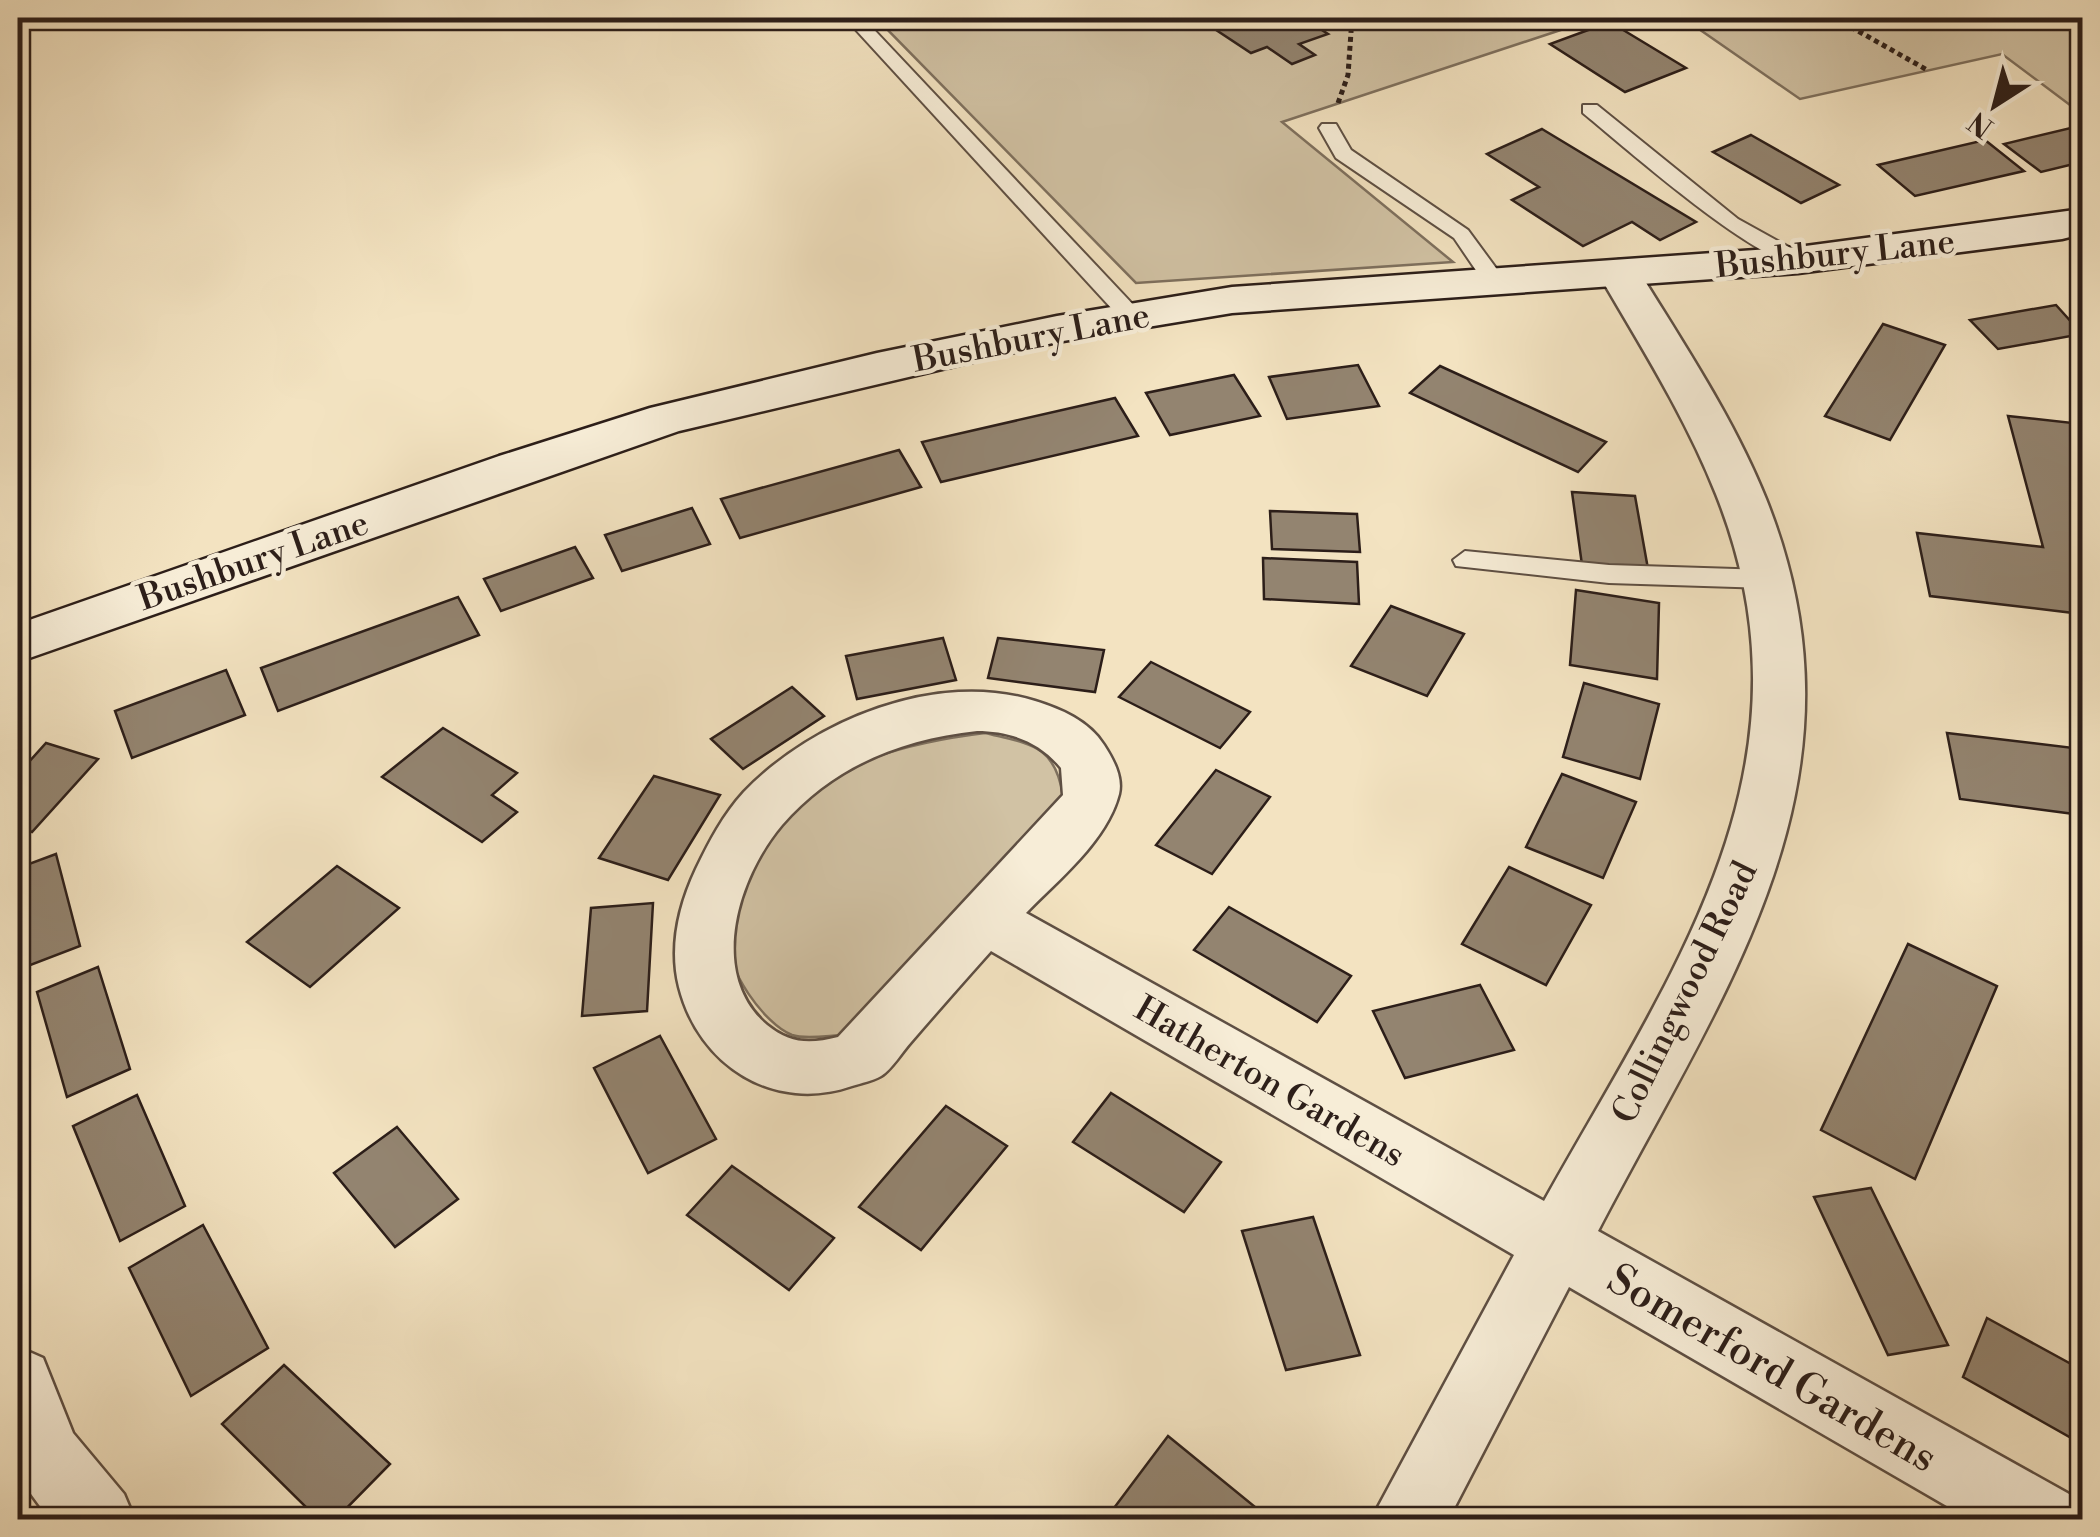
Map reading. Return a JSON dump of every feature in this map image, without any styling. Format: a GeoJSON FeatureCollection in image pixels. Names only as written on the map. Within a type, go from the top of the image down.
{"type":"FeatureCollection","features":[{"type":"Feature","properties":{"kind":"street","name":"Bushbury Lane"},"geometry":{"type":"LineString","coordinates":[[18,643],[516,467],[685,414],[895,363],[1232,300],[1798,260],[2062,227],[2082,221]]}},
{"type":"Feature","properties":{"kind":"street","name":"Collingwood Road"},"geometry":{"type":"LineString","coordinates":[[1408,1520],[1689,998],[1735,902],[1762,820],[1778,753],[1777,657],[1767,579],[1745,500],[1619,273]]}},
{"type":"Feature","properties":{"kind":"street"},"geometry":{"type":"LineString","coordinates":[[988,710],[1038,720],[1078,746],[1092,772],[1088,804],[984,918],[858,1057],[833,1066],[798,1072],[764,1061],[722,1022],[703,969],[708,905],[740,838],[759,812],[814,764],[856,741],[909,720],[951,712],[988,710]]}},
{"type":"Feature","properties":{"kind":"street","name":"Hatherton Gardens"},"geometry":{"type":"LineString","coordinates":[[984,918],[1556,1244]]}},
{"type":"Feature","properties":{"kind":"street","name":"Somerford Gardens"},"geometry":{"type":"LineString","coordinates":[[1556,1244],[2042,1520]]}},
{"type":"Feature","properties":{"kind":"street"},"geometry":{"type":"LineString","coordinates":[[18,1382],[46,1458],[98,1520]]}},
{"type":"Feature","properties":{"kind":"lane"},"geometry":{"type":"LineString","coordinates":[[854,18],[1132,317]]}},
{"type":"Feature","properties":{"kind":"lane"},"geometry":{"type":"LineString","coordinates":[[1590,108],[1731,223],[1798,260]]}},
{"type":"Feature","properties":{"kind":"lane"},"geometry":{"type":"LineString","coordinates":[[1329,128],[1343,154],[1461,234],[1496,284]]}},
{"type":"Feature","properties":{"kind":"lane"},"geometry":{"type":"LineString","coordinates":[[1465,560],[1609,574],[1767,579]]}},
{"type":"Feature","properties":{"kind":"path"},"geometry":{"type":"LineString","coordinates":[[1329,128],[1348,75],[1352,18]]}},
{"type":"Feature","properties":{"kind":"path"},"geometry":{"type":"LineString","coordinates":[[1834,18],[1929,70]]}},
{"type":"Feature","properties":{"kind":"shaded area"},"geometry":{"type":"Polygon","coordinates":[[[876,18],[1597,18],[1282,122],[1453,262],[1136,283],[876,18]]]}},
{"type":"Feature","properties":{"kind":"shaded area"},"geometry":{"type":"Polygon","coordinates":[[[1683,18],[2082,18],[2082,114],[2002,54],[1800,99],[1683,18]]]}},
{"type":"Feature","properties":{"kind":"shaded area"},"geometry":{"type":"Polygon","coordinates":[[[985,733],[1027,744],[1047,756],[1063,796],[846,1035],[804,1037],[781,1029],[748,994],[733,964],[728,938],[747,876],[771,830],[800,800],[848,769],[901,749],[985,733]]]}},
{"type":"Feature","properties":{"kind":"building"},"geometry":{"type":"Polygon","coordinates":[[[1198,18],[1303,18],[1328,34],[1299,44],[1315,55],[1292,64],[1267,47],[1251,53],[1198,18]]]}},
{"type":"Feature","properties":{"kind":"building"},"geometry":{"type":"Polygon","coordinates":[[[1610,22],[1686,68],[1625,92],[1550,44],[1610,22]]]}},
{"type":"Feature","properties":{"kind":"building"},"geometry":{"type":"Polygon","coordinates":[[[2079,126],[2082,162],[2041,172],[2004,144],[2079,126]]]}},
{"type":"Feature","properties":{"kind":"building"},"geometry":{"type":"Polygon","coordinates":[[[1542,129],[1696,222],[1660,240],[1632,222],[1583,246],[1512,200],[1539,187],[1487,154],[1542,129]]]}},
{"type":"Feature","properties":{"kind":"building"},"geometry":{"type":"Polygon","coordinates":[[[1751,135],[1839,185],[1801,203],[1713,152],[1751,135]]]}},
{"type":"Feature","properties":{"kind":"building"},"geometry":{"type":"Polygon","coordinates":[[[1985,140],[2024,171],[1915,196],[1878,165],[1985,140]]]}},
{"type":"Feature","properties":{"kind":"building"},"geometry":{"type":"Polygon","coordinates":[[[2056,305],[2082,334],[1998,349],[1970,320],[2056,305]]]}},
{"type":"Feature","properties":{"kind":"building"},"geometry":{"type":"Polygon","coordinates":[[[1883,324],[1945,345],[1890,440],[1825,416],[1883,324]]]}},
{"type":"Feature","properties":{"kind":"building"},"geometry":{"type":"Polygon","coordinates":[[[1358,365],[1379,406],[1287,419],[1269,377],[1358,365]]]}},
{"type":"Feature","properties":{"kind":"building"},"geometry":{"type":"Polygon","coordinates":[[[1440,366],[1606,442],[1578,472],[1410,393],[1440,366]]]}},
{"type":"Feature","properties":{"kind":"building"},"geometry":{"type":"Polygon","coordinates":[[[1234,375],[1260,416],[1170,435],[1146,393],[1234,375]]]}},
{"type":"Feature","properties":{"kind":"building"},"geometry":{"type":"Polygon","coordinates":[[[1115,398],[1138,436],[941,482],[922,442],[1115,398]]]}},
{"type":"Feature","properties":{"kind":"building"},"geometry":{"type":"Polygon","coordinates":[[[2008,416],[2082,424],[2082,614],[1930,596],[1917,533],[2043,547],[2008,416]]]}},
{"type":"Feature","properties":{"kind":"building"},"geometry":{"type":"Polygon","coordinates":[[[899,450],[921,487],[740,538],[721,499],[899,450]]]}},
{"type":"Feature","properties":{"kind":"building"},"geometry":{"type":"Polygon","coordinates":[[[1572,492],[1635,496],[1648,569],[1582,565],[1572,492]]]}},
{"type":"Feature","properties":{"kind":"building"},"geometry":{"type":"Polygon","coordinates":[[[692,508],[710,544],[622,571],[605,535],[692,508]]]}},
{"type":"Feature","properties":{"kind":"building"},"geometry":{"type":"Polygon","coordinates":[[[1270,511],[1357,514],[1360,552],[1272,549],[1270,511]]]}},
{"type":"Feature","properties":{"kind":"building"},"geometry":{"type":"Polygon","coordinates":[[[575,547],[593,578],[501,611],[484,579],[575,547]]]}},
{"type":"Feature","properties":{"kind":"building"},"geometry":{"type":"Polygon","coordinates":[[[1263,558],[1357,562],[1359,604],[1264,599],[1263,558]]]}},
{"type":"Feature","properties":{"kind":"building"},"geometry":{"type":"Polygon","coordinates":[[[1576,590],[1659,603],[1657,679],[1570,665],[1576,590]]]}},
{"type":"Feature","properties":{"kind":"building"},"geometry":{"type":"Polygon","coordinates":[[[458,597],[479,635],[278,711],[261,668],[458,597]]]}},
{"type":"Feature","properties":{"kind":"building"},"geometry":{"type":"Polygon","coordinates":[[[1391,606],[1464,634],[1427,696],[1351,666],[1391,606]]]}},
{"type":"Feature","properties":{"kind":"building"},"geometry":{"type":"Polygon","coordinates":[[[943,638],[956,680],[857,699],[846,656],[943,638]]]}},
{"type":"Feature","properties":{"kind":"building"},"geometry":{"type":"Polygon","coordinates":[[[998,638],[1104,650],[1095,692],[988,678],[998,638]]]}},
{"type":"Feature","properties":{"kind":"building"},"geometry":{"type":"Polygon","coordinates":[[[1151,662],[1250,712],[1220,748],[1119,697],[1151,662]]]}},
{"type":"Feature","properties":{"kind":"building"},"geometry":{"type":"Polygon","coordinates":[[[226,670],[245,715],[132,758],[115,711],[226,670]]]}},
{"type":"Feature","properties":{"kind":"building"},"geometry":{"type":"Polygon","coordinates":[[[1584,683],[1659,704],[1640,779],[1563,757],[1584,683]]]}},
{"type":"Feature","properties":{"kind":"building"},"geometry":{"type":"Polygon","coordinates":[[[792,687],[824,716],[743,769],[711,739],[792,687]]]}},
{"type":"Feature","properties":{"kind":"building"},"geometry":{"type":"Polygon","coordinates":[[[443,728],[517,773],[492,795],[517,812],[482,842],[382,777],[443,728]]]}},
{"type":"Feature","properties":{"kind":"building"},"geometry":{"type":"Polygon","coordinates":[[[1947,733],[2082,749],[2082,815],[1960,799],[1947,733]]]}},
{"type":"Feature","properties":{"kind":"building"},"geometry":{"type":"Polygon","coordinates":[[[46,743],[98,759],[32,832],[18,827],[18,774],[46,743]]]}},
{"type":"Feature","properties":{"kind":"building"},"geometry":{"type":"Polygon","coordinates":[[[1216,770],[1270,797],[1212,874],[1156,845],[1216,770]]]}},
{"type":"Feature","properties":{"kind":"building"},"geometry":{"type":"Polygon","coordinates":[[[1562,774],[1636,802],[1603,878],[1526,847],[1562,774]]]}},
{"type":"Feature","properties":{"kind":"building"},"geometry":{"type":"Polygon","coordinates":[[[654,776],[720,795],[668,880],[599,858],[654,776]]]}},
{"type":"Feature","properties":{"kind":"building"},"geometry":{"type":"Polygon","coordinates":[[[56,854],[80,946],[20,969],[18,868],[56,854]]]}},
{"type":"Feature","properties":{"kind":"building"},"geometry":{"type":"Polygon","coordinates":[[[337,866],[399,908],[310,987],[247,942],[337,866]]]}},
{"type":"Feature","properties":{"kind":"building"},"geometry":{"type":"Polygon","coordinates":[[[1509,867],[1591,905],[1546,985],[1462,944],[1509,867]]]}},
{"type":"Feature","properties":{"kind":"building"},"geometry":{"type":"Polygon","coordinates":[[[653,903],[647,1011],[582,1016],[591,908],[653,903]]]}},
{"type":"Feature","properties":{"kind":"building"},"geometry":{"type":"Polygon","coordinates":[[[1229,907],[1351,976],[1317,1022],[1194,950],[1229,907]]]}},
{"type":"Feature","properties":{"kind":"building"},"geometry":{"type":"Polygon","coordinates":[[[1908,944],[1997,986],[1915,1179],[1821,1130],[1908,944]]]}},
{"type":"Feature","properties":{"kind":"building"},"geometry":{"type":"Polygon","coordinates":[[[98,967],[130,1069],[67,1097],[37,992],[98,967]]]}},
{"type":"Feature","properties":{"kind":"building"},"geometry":{"type":"Polygon","coordinates":[[[1480,985],[1514,1050],[1405,1078],[1373,1011],[1480,985]]]}},
{"type":"Feature","properties":{"kind":"building"},"geometry":{"type":"Polygon","coordinates":[[[660,1036],[716,1139],[648,1173],[594,1068],[660,1036]]]}},
{"type":"Feature","properties":{"kind":"building"},"geometry":{"type":"Polygon","coordinates":[[[1111,1093],[1221,1162],[1184,1212],[1073,1142],[1111,1093]]]}},
{"type":"Feature","properties":{"kind":"building"},"geometry":{"type":"Polygon","coordinates":[[[137,1095],[185,1206],[120,1241],[73,1126],[137,1095]]]}},
{"type":"Feature","properties":{"kind":"building"},"geometry":{"type":"Polygon","coordinates":[[[946,1106],[1007,1146],[921,1250],[859,1207],[946,1106]]]}},
{"type":"Feature","properties":{"kind":"building"},"geometry":{"type":"Polygon","coordinates":[[[397,1127],[458,1199],[395,1247],[334,1173],[397,1127]]]}},
{"type":"Feature","properties":{"kind":"building"},"geometry":{"type":"Polygon","coordinates":[[[732,1166],[834,1238],[789,1290],[687,1215],[732,1166]]]}},
{"type":"Feature","properties":{"kind":"building"},"geometry":{"type":"Polygon","coordinates":[[[1871,1188],[1948,1345],[1888,1355],[1814,1197],[1871,1188]]]}},
{"type":"Feature","properties":{"kind":"building"},"geometry":{"type":"Polygon","coordinates":[[[1313,1217],[1360,1355],[1286,1370],[1242,1231],[1313,1217]]]}},
{"type":"Feature","properties":{"kind":"building"},"geometry":{"type":"Polygon","coordinates":[[[203,1225],[268,1348],[191,1396],[129,1268],[203,1225]]]}},
{"type":"Feature","properties":{"kind":"building"},"geometry":{"type":"Polygon","coordinates":[[[1987,1318],[2082,1370],[2082,1444],[1963,1377],[1987,1318]]]}},
{"type":"Feature","properties":{"kind":"building"},"geometry":{"type":"Polygon","coordinates":[[[284,1365],[390,1464],[335,1520],[319,1520],[222,1424],[284,1365]]]}},
{"type":"Feature","properties":{"kind":"building"},"geometry":{"type":"Polygon","coordinates":[[[1168,1436],[1271,1520],[1105,1520],[1168,1436]]]}}]}
